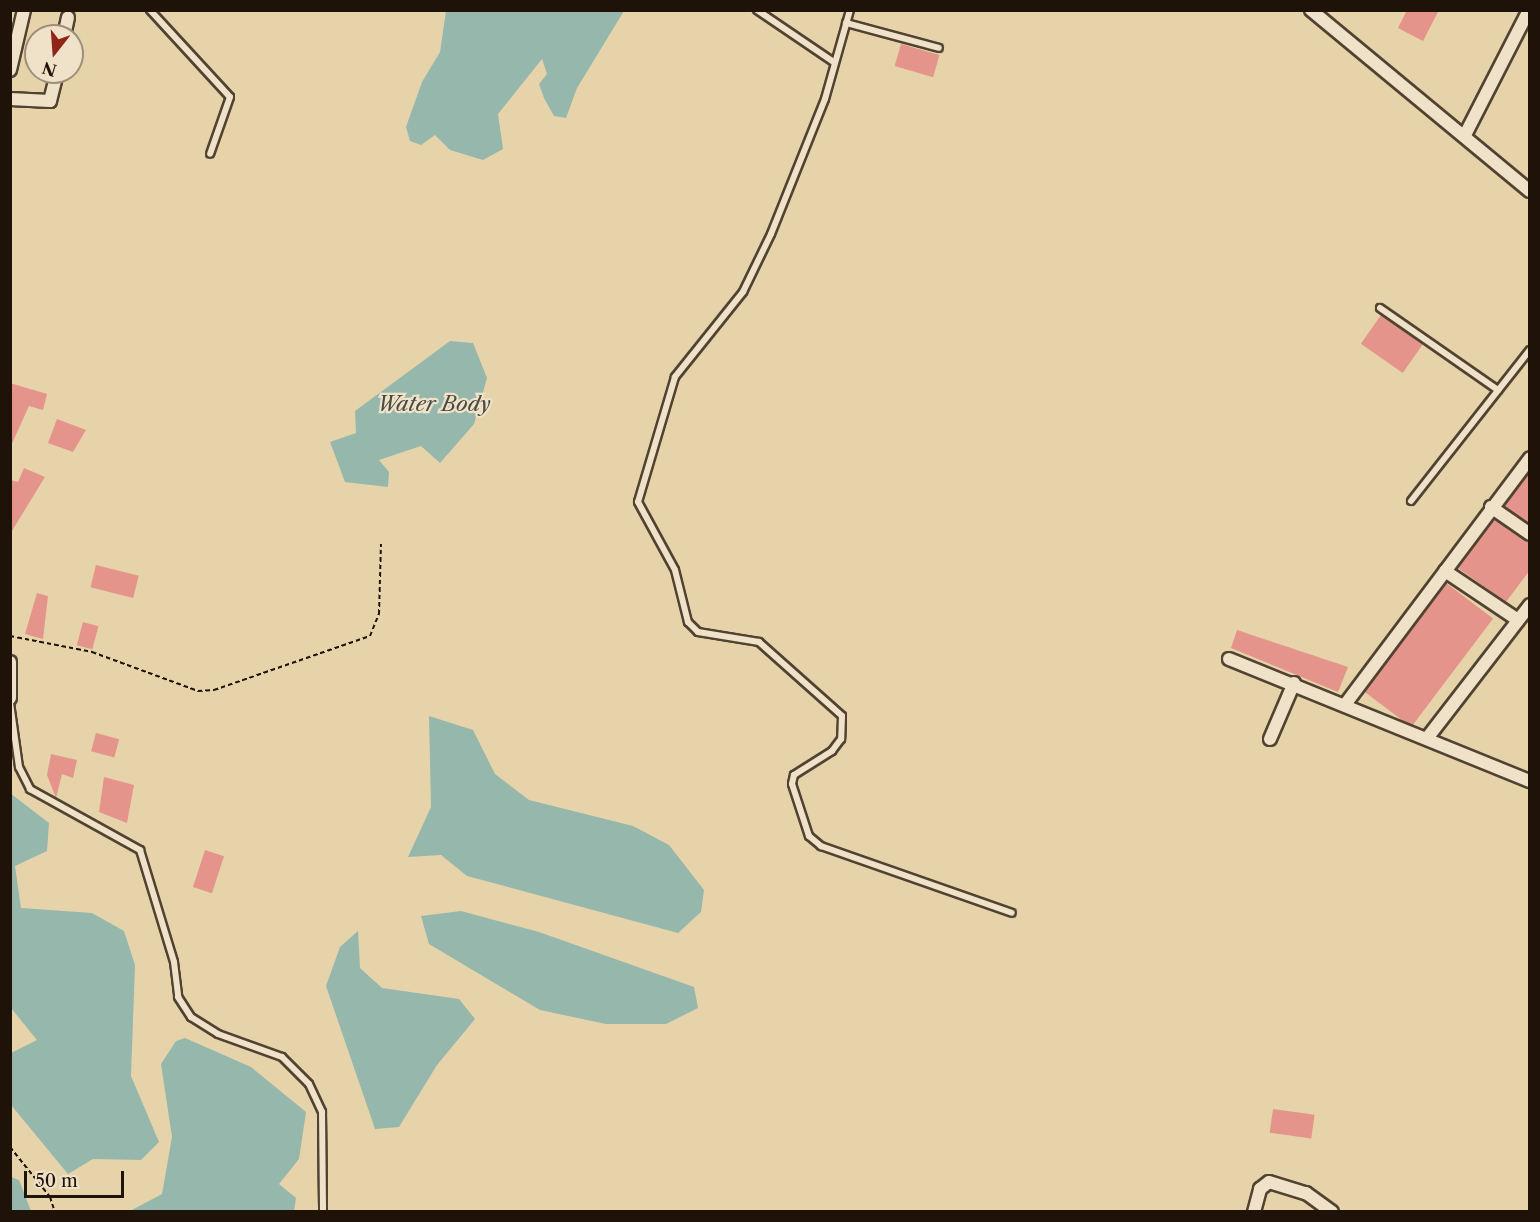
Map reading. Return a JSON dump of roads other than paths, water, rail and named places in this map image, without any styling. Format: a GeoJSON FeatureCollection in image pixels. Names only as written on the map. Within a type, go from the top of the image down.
{"type":"FeatureCollection","features":[{"type":"Feature","properties":{"kind":"street"},"geometry":{"type":"LineString","coordinates":[[10,70],[24,10]]}},
{"type":"Feature","properties":{"kind":"street"},"geometry":{"type":"LineString","coordinates":[[1311,10],[1530,191]]}},
{"type":"Feature","properties":{"kind":"street"},"geometry":{"type":"LineString","coordinates":[[1465,135],[1529,10]]}},
{"type":"Feature","properties":{"kind":"street"},"geometry":{"type":"LineString","coordinates":[[67,24],[68,17]]}},
{"type":"Feature","properties":{"kind":"street"},"geometry":{"type":"LineString","coordinates":[[10,99],[50,101],[54,84]]}},
{"type":"Feature","properties":{"kind":"street"},"geometry":{"type":"LineString","coordinates":[[1347,702],[1491,507],[1530,458]]}},
{"type":"Feature","properties":{"kind":"street"},"geometry":{"type":"LineString","coordinates":[[1491,507],[1530,534]]}},
{"type":"Feature","properties":{"kind":"street"},"geometry":{"type":"LineString","coordinates":[[1445,571],[1518,620]]}},
{"type":"Feature","properties":{"kind":"street"},"geometry":{"type":"LineString","coordinates":[[1428,737],[1530,605]]}},
{"type":"Feature","properties":{"kind":"street"},"geometry":{"type":"LineString","coordinates":[[1229,658],[1347,702],[1530,781]]}},
{"type":"Feature","properties":{"kind":"street"},"geometry":{"type":"LineString","coordinates":[[10,662],[10,698]]}},
{"type":"Feature","properties":{"kind":"street"},"geometry":{"type":"LineString","coordinates":[[1270,739],[1294,683]]}},
{"type":"Feature","properties":{"kind":"street"},"geometry":{"type":"LineString","coordinates":[[1254,1212],[1260,1189],[1269,1182],[1306,1193],[1332,1212]]}},
{"type":"Feature","properties":{"kind":"lane"},"geometry":{"type":"LineString","coordinates":[[150,10],[230,97],[210,154]]}},
{"type":"Feature","properties":{"kind":"lane"},"geometry":{"type":"LineString","coordinates":[[757,10],[835,63]]}},
{"type":"Feature","properties":{"kind":"lane"},"geometry":{"type":"LineString","coordinates":[[850,10],[835,63],[755,272],[675,377],[638,502],[675,570],[688,622],[698,632],[759,642],[842,716],[841,740],[832,751],[794,775],[792,784],[809,836],[821,846],[1012,913]]}},
{"type":"Feature","properties":{"kind":"lane"},"geometry":{"type":"LineString","coordinates":[[846,23],[939,48]]}},
{"type":"Feature","properties":{"kind":"lane"},"geometry":{"type":"LineString","coordinates":[[1380,308],[1498,390]]}},
{"type":"Feature","properties":{"kind":"lane"},"geometry":{"type":"LineString","coordinates":[[1411,501],[1530,350]]}},
{"type":"Feature","properties":{"kind":"lane"},"geometry":{"type":"LineString","coordinates":[[10,704],[19,767],[30,789],[140,850],[174,962],[178,996],[191,1017],[218,1034],[282,1057],[309,1084],[322,1113],[323,1212]]}},
{"type":"Feature","properties":{"kind":"water"},"geometry":{"type":"Polygon","coordinates":[[[446,10],[624,11],[577,88],[566,118],[554,116],[544,98],[539,84],[547,74],[542,59],[498,114],[503,149],[483,160],[450,150],[435,135],[421,145],[410,141],[406,127],[422,82],[440,52],[446,10]]]}},
{"type":"Feature","properties":{"kind":"water","name":"Water Body"},"geometry":{"type":"Polygon","coordinates":[[[450,341],[473,343],[487,378],[474,424],[440,463],[421,446],[379,460],[389,472],[388,487],[345,482],[330,442],[356,433],[355,411],[450,341]]]}},
{"type":"Feature","properties":{"kind":"water"},"geometry":{"type":"Polygon","coordinates":[[[429,716],[473,730],[495,774],[529,800],[633,826],[669,845],[704,890],[701,912],[678,933],[467,876],[441,855],[408,857],[431,807],[429,716]]]}},
{"type":"Feature","properties":{"kind":"water"},"geometry":{"type":"Polygon","coordinates":[[[10,793],[49,823],[47,851],[15,866],[21,908],[92,913],[124,931],[135,965],[131,1076],[159,1142],[141,1160],[93,1159],[68,1174],[11,1105],[11,1053],[37,1040],[11,1008],[10,793]]]}},
{"type":"Feature","properties":{"kind":"water"},"geometry":{"type":"Polygon","coordinates":[[[461,911],[539,932],[694,987],[698,1008],[666,1024],[606,1024],[540,1010],[429,944],[421,916],[461,911]]]}},
{"type":"Feature","properties":{"kind":"water"},"geometry":{"type":"Polygon","coordinates":[[[358,931],[360,968],[382,988],[459,999],[475,1019],[437,1065],[399,1127],[375,1129],[326,986],[340,947],[358,931]]]}},
{"type":"Feature","properties":{"kind":"water"},"geometry":{"type":"Polygon","coordinates":[[[185,1038],[251,1067],[306,1112],[299,1159],[279,1184],[296,1198],[294,1211],[130,1211],[162,1194],[172,1137],[161,1064],[176,1041],[185,1038]]]}},
{"type":"Feature","properties":{"kind":"water"},"geometry":{"type":"Polygon","coordinates":[[[11,1177],[19,1180],[31,1211],[11,1211],[11,1177]]]}}]}
